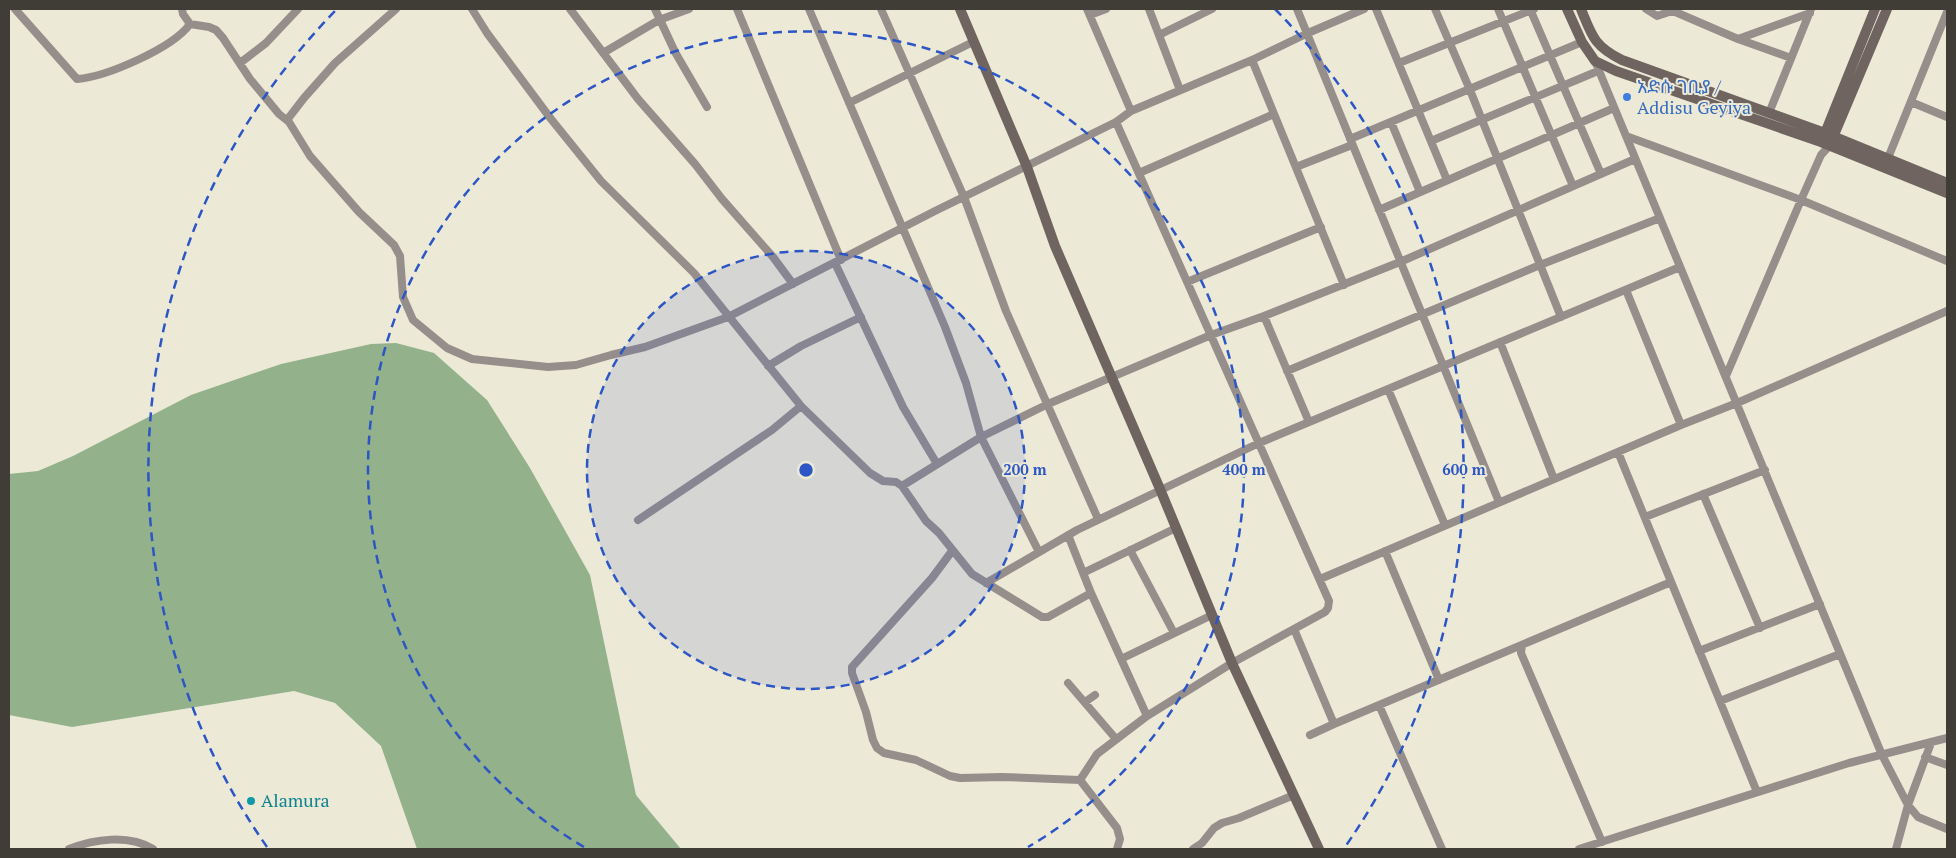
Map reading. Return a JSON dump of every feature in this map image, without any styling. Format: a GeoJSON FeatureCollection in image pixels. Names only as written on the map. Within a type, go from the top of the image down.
{"type":"FeatureCollection","features":[{"type":"Feature","properties":{"kind":"main road"},"geometry":{"type":"LineString","coordinates":[[960,9],[1027,167],[1055,246],[1160,489],[1232,663],[1319,849]]}},
{"type":"Feature","properties":{"kind":"main road"},"geometry":{"type":"LineString","coordinates":[[1567,9],[1582,42],[1597,66],[1827,139]]}},
{"type":"Feature","properties":{"kind":"main road"},"geometry":{"type":"LineString","coordinates":[[1581,9],[1592,36],[1606,52],[1622,60],[1769,113],[1886,163],[1947,193]]}},
{"type":"Feature","properties":{"kind":"main road"},"geometry":{"type":"LineString","coordinates":[[1827,139],[1875,9]]}},
{"type":"Feature","properties":{"kind":"main road"},"geometry":{"type":"LineString","coordinates":[[1827,139],[1887,9]]}},
{"type":"Feature","properties":{"kind":"main road"},"geometry":{"type":"LineString","coordinates":[[1886,163],[1947,182]]}},
{"type":"Feature","properties":{"kind":"street"},"geometry":{"type":"LineString","coordinates":[[15,9],[78,80],[130,63],[164,46],[181,34],[190,24]]}},
{"type":"Feature","properties":{"kind":"street"},"geometry":{"type":"LineString","coordinates":[[182,9],[186,20],[190,24],[208,26],[216,30],[266,98],[287,120],[320,167],[359,212],[394,245],[400,256],[403,297],[414,320],[447,348],[472,359],[548,367],[576,365],[610,354],[645,347],[728,317],[1116,122],[1130,110],[1252,60],[1364,9]]}},
{"type":"Feature","properties":{"kind":"street"},"geometry":{"type":"LineString","coordinates":[[240,63],[266,43],[298,9]]}},
{"type":"Feature","properties":{"kind":"street"},"geometry":{"type":"LineString","coordinates":[[287,120],[335,63],[396,9]]}},
{"type":"Feature","properties":{"kind":"street"},"geometry":{"type":"LineString","coordinates":[[472,9],[487,33],[551,119],[595,173],[694,273],[801,406],[870,474],[883,481],[896,482],[902,486],[926,520],[939,533],[967,569],[986,583],[1042,617],[1048,617],[1091,593]]}},
{"type":"Feature","properties":{"kind":"street"},"geometry":{"type":"LineString","coordinates":[[570,9],[638,99],[773,257],[793,284]]}},
{"type":"Feature","properties":{"kind":"street"},"geometry":{"type":"LineString","coordinates":[[655,9],[675,52],[707,107]]}},
{"type":"Feature","properties":{"kind":"street"},"geometry":{"type":"LineString","coordinates":[[603,53],[660,20],[689,9]]}},
{"type":"Feature","properties":{"kind":"street"},"geometry":{"type":"LineString","coordinates":[[737,9],[861,316],[907,416],[937,464]]}},
{"type":"Feature","properties":{"kind":"street"},"geometry":{"type":"LineString","coordinates":[[809,9],[945,327],[966,384],[981,436],[1039,552]]}},
{"type":"Feature","properties":{"kind":"street"},"geometry":{"type":"LineString","coordinates":[[881,9],[964,197],[1006,311],[1098,519]]}},
{"type":"Feature","properties":{"kind":"street"},"geometry":{"type":"LineString","coordinates":[[1106,9],[1088,12],[1130,110]]}},
{"type":"Feature","properties":{"kind":"street"},"geometry":{"type":"LineString","coordinates":[[1149,9],[1180,90]]}},
{"type":"Feature","properties":{"kind":"street"},"geometry":{"type":"LineString","coordinates":[[1159,35],[1212,9]]}},
{"type":"Feature","properties":{"kind":"street"},"geometry":{"type":"LineString","coordinates":[[1297,9],[1499,502]]}},
{"type":"Feature","properties":{"kind":"street"},"geometry":{"type":"LineString","coordinates":[[1376,9],[1447,180]]}},
{"type":"Feature","properties":{"kind":"street"},"geometry":{"type":"LineString","coordinates":[[1435,9],[1470,90],[1561,317]]}},
{"type":"Feature","properties":{"kind":"street"},"geometry":{"type":"LineString","coordinates":[[1498,9],[1573,186]]}},
{"type":"Feature","properties":{"kind":"street"},"geometry":{"type":"LineString","coordinates":[[1399,63],[1532,9],[1550,56],[1601,174]]}},
{"type":"Feature","properties":{"kind":"street"},"geometry":{"type":"LineString","coordinates":[[1646,9],[1657,16],[1675,10],[1738,39],[1790,58]]}},
{"type":"Feature","properties":{"kind":"street"},"geometry":{"type":"LineString","coordinates":[[1769,113],[1810,11]]}},
{"type":"Feature","properties":{"kind":"street"},"geometry":{"type":"LineString","coordinates":[[1738,39],[1810,11]]}},
{"type":"Feature","properties":{"kind":"street"},"geometry":{"type":"LineString","coordinates":[[1886,163],[1947,12]]}},
{"type":"Feature","properties":{"kind":"street"},"geometry":{"type":"LineString","coordinates":[[849,103],[973,42]]}},
{"type":"Feature","properties":{"kind":"street"},"geometry":{"type":"LineString","coordinates":[[1296,167],[1391,122],[1582,42]]}},
{"type":"Feature","properties":{"kind":"street"},"geometry":{"type":"LineString","coordinates":[[1252,60],[1344,285]]}},
{"type":"Feature","properties":{"kind":"street"},"geometry":{"type":"LineString","coordinates":[[1431,141],[1563,86],[1597,66],[1882,755],[1908,806],[1918,816],[1947,829]]}},
{"type":"Feature","properties":{"kind":"street"},"geometry":{"type":"LineString","coordinates":[[1911,102],[1947,117]]}},
{"type":"Feature","properties":{"kind":"street"},"geometry":{"type":"LineString","coordinates":[[1379,210],[1614,108]]}},
{"type":"Feature","properties":{"kind":"street"},"geometry":{"type":"LineString","coordinates":[[1139,173],[1274,114]]}},
{"type":"Feature","properties":{"kind":"street"},"geometry":{"type":"LineString","coordinates":[[1080,780],[1097,754],[1147,716],[1232,663],[1325,612],[1329,601],[1116,122]]}},
{"type":"Feature","properties":{"kind":"street"},"geometry":{"type":"LineString","coordinates":[[1391,122],[1420,192]]}},
{"type":"Feature","properties":{"kind":"street"},"geometry":{"type":"LineString","coordinates":[[1626,136],[1801,200],[1947,261]]}},
{"type":"Feature","properties":{"kind":"street"},"geometry":{"type":"LineString","coordinates":[[1726,376],[1822,155],[1827,139]]}},
{"type":"Feature","properties":{"kind":"street"},"geometry":{"type":"LineString","coordinates":[[902,486],[981,436],[1048,404],[1212,335],[1400,262],[1635,159]]}},
{"type":"Feature","properties":{"kind":"street"},"geometry":{"type":"LineString","coordinates":[[1287,371],[1660,218]]}},
{"type":"Feature","properties":{"kind":"street"},"geometry":{"type":"LineString","coordinates":[[1187,282],[1321,227]]}},
{"type":"Feature","properties":{"kind":"street"},"geometry":{"type":"LineString","coordinates":[[986,583],[1098,519],[1259,443],[1680,267]]}},
{"type":"Feature","properties":{"kind":"street"},"geometry":{"type":"LineString","coordinates":[[1626,290],[1681,425]]}},
{"type":"Feature","properties":{"kind":"street"},"geometry":{"type":"LineString","coordinates":[[1320,579],[1681,425],[1737,403],[1947,311]]}},
{"type":"Feature","properties":{"kind":"street"},"geometry":{"type":"LineString","coordinates":[[768,366],[801,346],[861,316]]}},
{"type":"Feature","properties":{"kind":"street"},"geometry":{"type":"LineString","coordinates":[[1264,316],[1308,422]]}},
{"type":"Feature","properties":{"kind":"street"},"geometry":{"type":"LineString","coordinates":[[1500,342],[1554,479]]}},
{"type":"Feature","properties":{"kind":"street"},"geometry":{"type":"LineString","coordinates":[[1388,389],[1445,525]]}},
{"type":"Feature","properties":{"kind":"street"},"geometry":{"type":"LineString","coordinates":[[638,520],[772,430],[801,406]]}},
{"type":"Feature","properties":{"kind":"street"},"geometry":{"type":"LineString","coordinates":[[1618,452],[1757,792]]}},
{"type":"Feature","properties":{"kind":"street"},"geometry":{"type":"LineString","coordinates":[[1645,518],[1765,470]]}},
{"type":"Feature","properties":{"kind":"street"},"geometry":{"type":"LineString","coordinates":[[1703,494],[1760,628]]}},
{"type":"Feature","properties":{"kind":"street"},"geometry":{"type":"LineString","coordinates":[[1083,573],[1176,528]]}},
{"type":"Feature","properties":{"kind":"street"},"geometry":{"type":"LineString","coordinates":[[1068,535],[1091,593],[1147,716]]}},
{"type":"Feature","properties":{"kind":"street"},"geometry":{"type":"LineString","coordinates":[[1130,550],[1174,634]]}},
{"type":"Feature","properties":{"kind":"street"},"geometry":{"type":"LineString","coordinates":[[952,551],[932,578],[852,667],[852,673],[877,748],[884,752],[916,760],[950,776],[1080,780]]}},
{"type":"Feature","properties":{"kind":"street"},"geometry":{"type":"LineString","coordinates":[[1385,551],[1439,680]]}},
{"type":"Feature","properties":{"kind":"street"},"geometry":{"type":"LineString","coordinates":[[1310,734],[1671,582]]}},
{"type":"Feature","properties":{"kind":"street"},"geometry":{"type":"LineString","coordinates":[[1699,652],[1820,604]]}},
{"type":"Feature","properties":{"kind":"street"},"geometry":{"type":"LineString","coordinates":[[1121,660],[1212,615]]}},
{"type":"Feature","properties":{"kind":"street"},"geometry":{"type":"LineString","coordinates":[[1294,629],[1334,724]]}},
{"type":"Feature","properties":{"kind":"street"},"geometry":{"type":"LineString","coordinates":[[1522,644],[1521,653],[1602,842]]}},
{"type":"Feature","properties":{"kind":"street"},"geometry":{"type":"LineString","coordinates":[[1720,701],[1840,654]]}},
{"type":"Feature","properties":{"kind":"street"},"geometry":{"type":"LineString","coordinates":[[1068,683],[1116,739]]}},
{"type":"Feature","properties":{"kind":"street"},"geometry":{"type":"LineString","coordinates":[[1085,702],[1095,695]]}},
{"type":"Feature","properties":{"kind":"street"},"geometry":{"type":"LineString","coordinates":[[1380,705],[1442,849]]}},
{"type":"Feature","properties":{"kind":"street"},"geometry":{"type":"LineString","coordinates":[[1579,849],[1849,763],[1947,738]]}},
{"type":"Feature","properties":{"kind":"street"},"geometry":{"type":"LineString","coordinates":[[1896,849],[1908,806],[1930,742]]}},
{"type":"Feature","properties":{"kind":"street"},"geometry":{"type":"LineString","coordinates":[[1925,757],[1947,765]]}},
{"type":"Feature","properties":{"kind":"street"},"geometry":{"type":"LineString","coordinates":[[1080,780],[1117,828],[1120,839],[1116,849]]}},
{"type":"Feature","properties":{"kind":"street"},"geometry":{"type":"LineString","coordinates":[[1193,849],[1202,843],[1214,828],[1222,823],[1239,818],[1294,795]]}},
{"type":"Feature","properties":{"kind":"street"},"geometry":{"type":"LineString","coordinates":[[69,849],[107,839],[137,842],[153,849]]}},
{"type":"Feature","properties":{"kind":"green space"},"geometry":{"type":"Polygon","coordinates":[[[396,343],[434,353],[487,400],[530,468],[590,575],[636,795],[681,849],[417,849],[381,746],[335,703],[294,691],[72,727],[9,715],[9,474],[38,471],[73,456],[191,395],[281,364],[371,344],[396,343]]]}},
{"type":"Feature","properties":{"kind":"place","name":"አድሱ ገቢያ / Addisu Geyiya"},"geometry":{"type":"Point","coordinates":[1627,97]}},
{"type":"Feature","properties":{"kind":"place","name":"Alamura"},"geometry":{"type":"Point","coordinates":[251,801]}}]}
